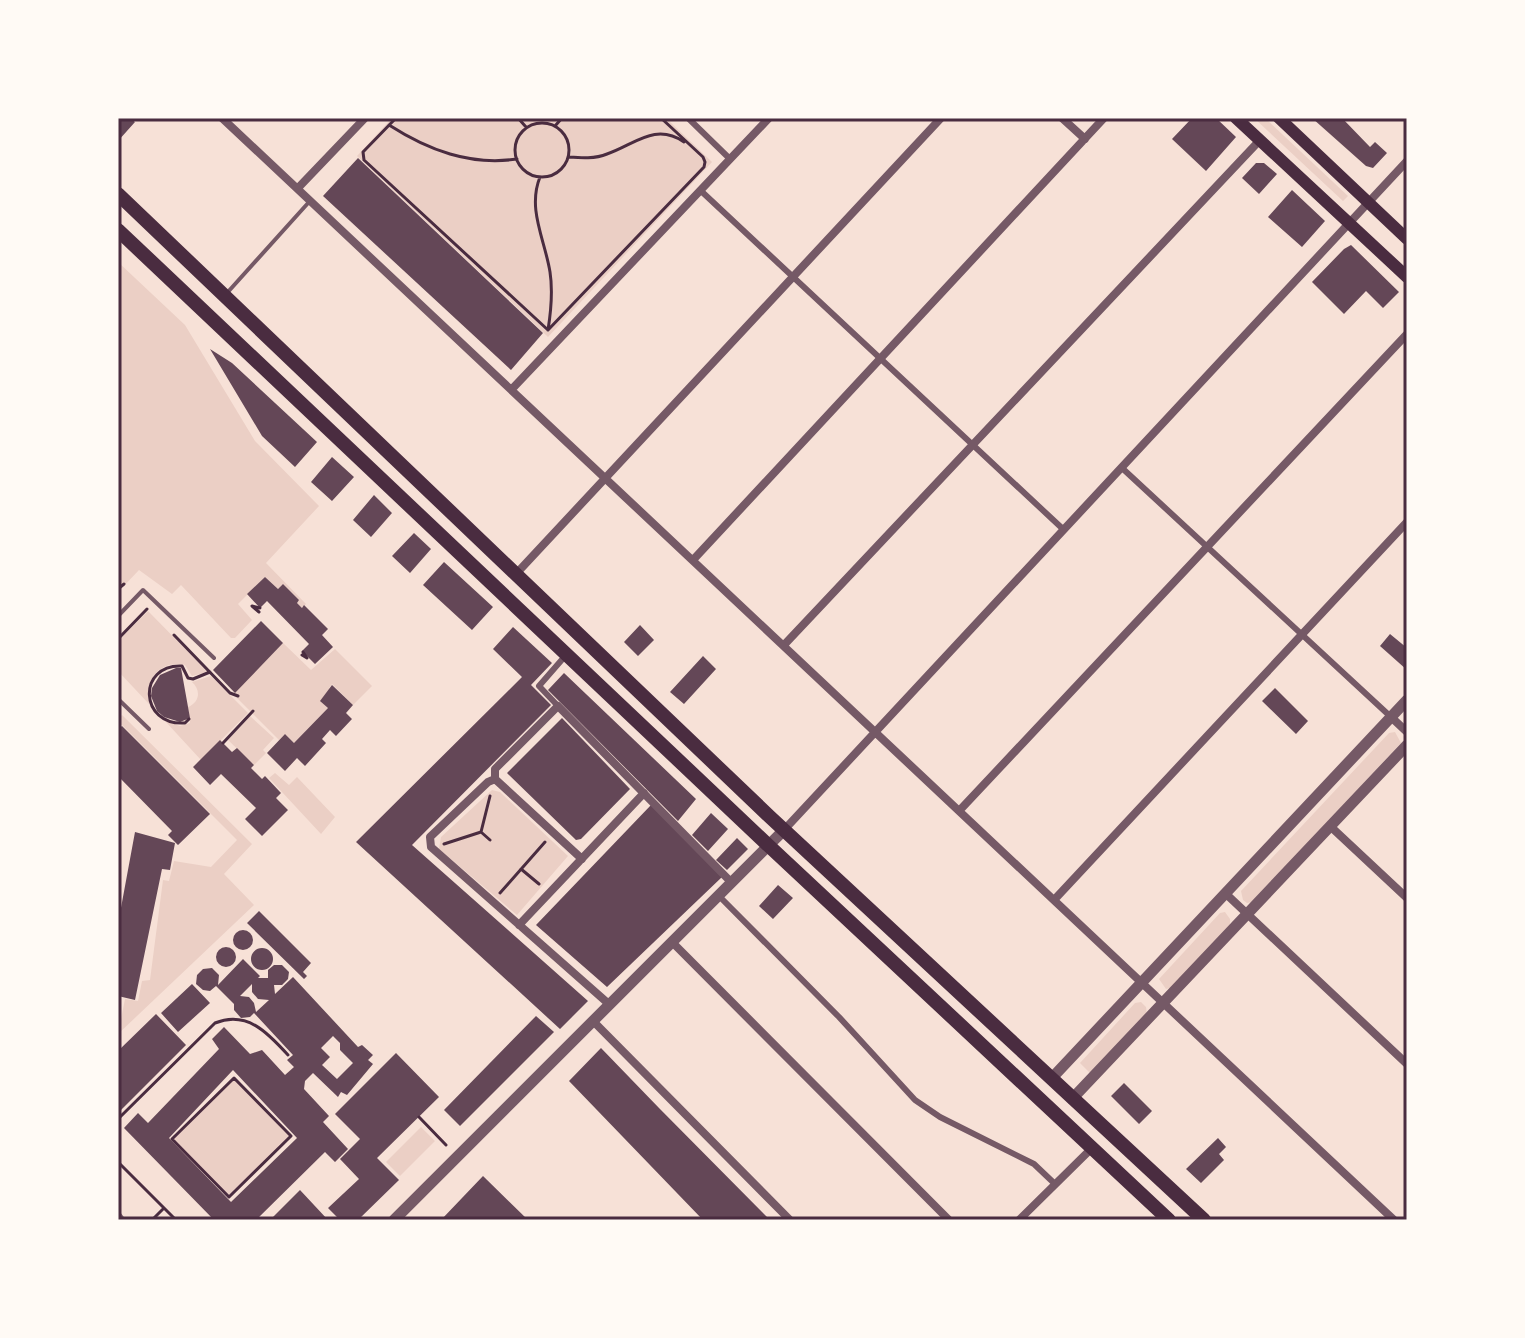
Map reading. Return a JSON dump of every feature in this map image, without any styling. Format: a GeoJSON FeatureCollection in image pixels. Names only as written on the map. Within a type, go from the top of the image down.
{"type":"FeatureCollection","features":[{"type":"Feature","properties":{"kind":"main road"},"geometry":{"type":"LineString","coordinates":[[1236,118],[1407,277]]}},
{"type":"Feature","properties":{"kind":"main road"},"geometry":{"type":"LineString","coordinates":[[1279,118],[1407,239]]}},
{"type":"Feature","properties":{"kind":"main road"},"geometry":{"type":"LineString","coordinates":[[118,194],[784,830],[1204,1220]]}},
{"type":"Feature","properties":{"kind":"main road"},"geometry":{"type":"LineString","coordinates":[[118,230],[1169,1220]]}},
{"type":"Feature","properties":{"kind":"street"},"geometry":{"type":"LineString","coordinates":[[222,118],[1394,1220]]}},
{"type":"Feature","properties":{"kind":"street"},"geometry":{"type":"LineString","coordinates":[[298,188],[365,118]]}},
{"type":"Feature","properties":{"kind":"street"},"geometry":{"type":"LineString","coordinates":[[688,118],[730,159]]}},
{"type":"Feature","properties":{"kind":"street"},"geometry":{"type":"LineString","coordinates":[[512,389],[769,118]]}},
{"type":"Feature","properties":{"kind":"street"},"geometry":{"type":"LineString","coordinates":[[515,575],[941,118]]}},
{"type":"Feature","properties":{"kind":"street"},"geometry":{"type":"LineString","coordinates":[[1062,118],[1085,139]]}},
{"type":"Feature","properties":{"kind":"street"},"geometry":{"type":"LineString","coordinates":[[693,560],[1104,118]]}},
{"type":"Feature","properties":{"kind":"street"},"geometry":{"type":"LineString","coordinates":[[784,645],[1260,140]]}},
{"type":"Feature","properties":{"kind":"street"},"geometry":{"type":"LineString","coordinates":[[394,1220],[769,846],[1407,161]]}},
{"type":"Feature","properties":{"kind":"street"},"geometry":{"type":"LineString","coordinates":[[700,190],[1064,530]]}},
{"type":"Feature","properties":{"kind":"street"},"geometry":{"type":"LineString","coordinates":[[959,811],[1407,334]]}},
{"type":"Feature","properties":{"kind":"street"},"geometry":{"type":"LineString","coordinates":[[1122,468],[1407,732]]}},
{"type":"Feature","properties":{"kind":"street"},"geometry":{"type":"LineString","coordinates":[[1054,900],[1407,522]]}},
{"type":"Feature","properties":{"kind":"street"},"geometry":{"type":"LineString","coordinates":[[566,655],[539,686],[732,883]]}},
{"type":"Feature","properties":{"kind":"street"},"geometry":{"type":"LineString","coordinates":[[1051,1079],[1407,700]]}},
{"type":"Feature","properties":{"kind":"street"},"geometry":{"type":"LineString","coordinates":[[558,706],[495,769],[495,779],[582,859]]}},
{"type":"Feature","properties":{"kind":"street"},"geometry":{"type":"LineString","coordinates":[[1072,1099],[1407,745]]}},
{"type":"Feature","properties":{"kind":"street"},"geometry":{"type":"LineString","coordinates":[[495,779],[430,837],[431,847],[610,1005]]}},
{"type":"Feature","properties":{"kind":"street"},"geometry":{"type":"LineString","coordinates":[[519,925],[644,793]]}},
{"type":"Feature","properties":{"kind":"street"},"geometry":{"type":"LineString","coordinates":[[1330,826],[1407,898]]}},
{"type":"Feature","properties":{"kind":"street"},"geometry":{"type":"LineString","coordinates":[[1225,893],[1407,1064]]}},
{"type":"Feature","properties":{"kind":"street"},"geometry":{"type":"LineString","coordinates":[[719,896],[839,1017],[915,1100],[940,1117],[1034,1164],[1055,1184]]}},
{"type":"Feature","properties":{"kind":"street"},"geometry":{"type":"LineString","coordinates":[[672,942],[949,1220]]}},
{"type":"Feature","properties":{"kind":"street"},"geometry":{"type":"LineString","coordinates":[[593,1021],[790,1220]]}},
{"type":"Feature","properties":{"kind":"street"},"geometry":{"type":"LineString","coordinates":[[1019,1220],[1092,1148]]}},
{"type":"Feature","properties":{"kind":"lane"},"geometry":{"type":"LineString","coordinates":[[224,296],[311,200]]}},
{"type":"Feature","properties":{"kind":"lane"},"geometry":{"type":"LineString","coordinates":[[118,616],[143,590],[214,658]]}},
{"type":"Feature","properties":{"kind":"lane"},"geometry":{"type":"LineString","coordinates":[[118,699],[149,729]]}},
{"type":"Feature","properties":{"kind":"path"},"geometry":{"type":"LineString","coordinates":[[396,118],[363,152],[364,160],[548,330]]}},
{"type":"Feature","properties":{"kind":"path"},"geometry":{"type":"LineString","coordinates":[[518,118],[526,128]]}},
{"type":"Feature","properties":{"kind":"path"},"geometry":{"type":"LineString","coordinates":[[555,126],[562,118]]}},
{"type":"Feature","properties":{"kind":"path"},"geometry":{"type":"LineString","coordinates":[[548,330],[704,167],[705,162],[694,149],[661,118]]}},
{"type":"Feature","properties":{"kind":"path"},"geometry":{"type":"LineString","coordinates":[[540,123],[555,126],[567,139],[569,157],[558,173],[540,177],[524,169],[517,159],[517,139],[526,128],[540,123]]}},
{"type":"Feature","properties":{"kind":"path"},"geometry":{"type":"LineString","coordinates":[[389,125],[426,146],[448,154],[477,161],[517,159]]}},
{"type":"Feature","properties":{"kind":"path"},"geometry":{"type":"LineString","coordinates":[[569,157],[606,155],[636,139],[655,134],[677,137],[694,149]]}},
{"type":"Feature","properties":{"kind":"path"},"geometry":{"type":"LineString","coordinates":[[519,174],[524,169]]}},
{"type":"Feature","properties":{"kind":"path"},"geometry":{"type":"LineString","coordinates":[[540,177],[535,201],[539,233],[550,272],[548,330]]}},
{"type":"Feature","properties":{"kind":"path"},"geometry":{"type":"LineString","coordinates":[[118,589],[124,584]]}},
{"type":"Feature","properties":{"kind":"path"},"geometry":{"type":"LineString","coordinates":[[118,639],[147,609]]}},
{"type":"Feature","properties":{"kind":"path"},"geometry":{"type":"LineString","coordinates":[[179,625],[174,631],[175,637],[230,693],[238,696]]}},
{"type":"Feature","properties":{"kind":"path"},"geometry":{"type":"LineString","coordinates":[[189,719],[176,724],[159,716],[151,705],[149,689],[152,681],[162,671],[176,665],[182,666],[188,678],[210,672]]}},
{"type":"Feature","properties":{"kind":"path"},"geometry":{"type":"LineString","coordinates":[[223,743],[253,711]]}},
{"type":"Feature","properties":{"kind":"path"},"geometry":{"type":"LineString","coordinates":[[481,832],[490,796]]}},
{"type":"Feature","properties":{"kind":"path"},"geometry":{"type":"LineString","coordinates":[[481,832],[490,840]]}},
{"type":"Feature","properties":{"kind":"path"},"geometry":{"type":"LineString","coordinates":[[443,844],[481,832]]}},
{"type":"Feature","properties":{"kind":"path"},"geometry":{"type":"LineString","coordinates":[[498,895],[545,842]]}},
{"type":"Feature","properties":{"kind":"path"},"geometry":{"type":"LineString","coordinates":[[521,869],[539,884]]}},
{"type":"Feature","properties":{"kind":"path"},"geometry":{"type":"LineString","coordinates":[[118,1119],[215,1023],[228,1018],[245,1020],[268,1034],[288,1055]]}},
{"type":"Feature","properties":{"kind":"path"},"geometry":{"type":"LineString","coordinates":[[234,1078],[291,1136],[229,1197],[172,1139],[234,1078]]}},
{"type":"Feature","properties":{"kind":"path"},"geometry":{"type":"LineString","coordinates":[[419,1117],[446,1145]]}},
{"type":"Feature","properties":{"kind":"path"},"geometry":{"type":"LineString","coordinates":[[118,1162],[176,1220]]}},
{"type":"Feature","properties":{"kind":"path"},"geometry":{"type":"LineString","coordinates":[[152,1220],[164,1208]]}},
{"type":"Feature","properties":{"kind":"shaded area"},"geometry":{"type":"Polygon","coordinates":[[[392,118],[666,118],[712,162],[548,337],[357,156],[392,118]]]}},
{"type":"Feature","properties":{"kind":"shaded area"},"geometry":{"type":"Polygon","coordinates":[[[1254,118],[1265,118],[1348,196],[1343,201],[1254,118]]]}},
{"type":"Feature","properties":{"kind":"shaded area"},"geometry":{"type":"Polygon","coordinates":[[[118,262],[185,325],[255,441],[319,506],[266,563],[306,604],[302,608],[297,603],[299,600],[283,584],[278,589],[265,577],[238,604],[252,620],[235,638],[231,638],[181,585],[172,594],[139,570],[120,590],[118,588],[118,262]]]}},
{"type":"Feature","properties":{"kind":"shaded area"},"geometry":{"type":"Polygon","coordinates":[[[148,611],[208,672],[192,676],[185,665],[176,664],[161,669],[151,680],[149,704],[118,671],[118,641],[148,611]]]}},
{"type":"Feature","properties":{"kind":"shaded area"},"geometry":{"type":"Polygon","coordinates":[[[283,643],[311,670],[335,649],[372,686],[353,705],[332,684],[331,690],[321,700],[328,708],[294,743],[285,734],[279,740],[233,694],[283,643]]]}},
{"type":"Feature","properties":{"kind":"shaded area"},"geometry":{"type":"Polygon","coordinates":[[[211,676],[248,713],[201,760],[165,721],[180,726],[190,723],[188,707],[198,696],[192,682],[211,676]]]}},
{"type":"Feature","properties":{"kind":"shaded area"},"geometry":{"type":"Polygon","coordinates":[[[122,715],[252,844],[224,874],[254,905],[118,1034],[125,999],[138,1001],[142,981],[150,980],[163,880],[169,881],[174,861],[211,867],[237,840],[122,725],[118,727],[118,719],[122,715]]]}},
{"type":"Feature","properties":{"kind":"shaded area"},"geometry":{"type":"Polygon","coordinates":[[[250,716],[274,738],[263,750],[266,753],[254,765],[228,740],[250,716]]]}},
{"type":"Feature","properties":{"kind":"shaded area"},"geometry":{"type":"Polygon","coordinates":[[[1395,732],[1401,743],[1252,902],[1243,900],[1241,891],[1389,733],[1395,732]]]}},
{"type":"Feature","properties":{"kind":"shaded area"},"geometry":{"type":"Polygon","coordinates":[[[275,773],[289,785],[297,777],[335,817],[321,834],[269,778],[275,773]]]}},
{"type":"Feature","properties":{"kind":"shaded area"},"geometry":{"type":"Polygon","coordinates":[[[492,790],[500,792],[568,856],[517,915],[439,849],[441,837],[492,790]]]}},
{"type":"Feature","properties":{"kind":"shaded area"},"geometry":{"type":"Polygon","coordinates":[[[1225,912],[1230,926],[1166,989],[1159,979],[1220,913],[1225,912]]]}},
{"type":"Feature","properties":{"kind":"shaded area"},"geometry":{"type":"Polygon","coordinates":[[[1141,1002],[1146,1007],[1147,1015],[1090,1073],[1080,1063],[1135,1003],[1141,1002]]]}},
{"type":"Feature","properties":{"kind":"shaded area"},"geometry":{"type":"Polygon","coordinates":[[[234,1078],[291,1136],[229,1197],[172,1139],[234,1078]]]}},
{"type":"Feature","properties":{"kind":"shaded area"},"geometry":{"type":"Polygon","coordinates":[[[421,1127],[435,1141],[400,1176],[386,1162],[421,1127]]]}},
{"type":"Feature","properties":{"kind":"building"},"geometry":{"type":"Polygon","coordinates":[[[118,118],[130,118],[135,122],[118,141],[118,118]]]}},
{"type":"Feature","properties":{"kind":"building"},"geometry":{"type":"Polygon","coordinates":[[[1192,118],[1216,118],[1236,137],[1206,171],[1172,139],[1192,118]]]}},
{"type":"Feature","properties":{"kind":"building"},"geometry":{"type":"Polygon","coordinates":[[[1312,118],[1342,118],[1370,147],[1375,142],[1387,153],[1373,168],[1366,166],[1312,118]]]}},
{"type":"Feature","properties":{"kind":"building"},"geometry":{"type":"Polygon","coordinates":[[[358,158],[543,333],[511,370],[323,196],[358,158]]]}},
{"type":"Feature","properties":{"kind":"building"},"geometry":{"type":"Polygon","coordinates":[[[1256,163],[1264,163],[1277,174],[1259,194],[1242,178],[1256,163]]]}},
{"type":"Feature","properties":{"kind":"building"},"geometry":{"type":"Polygon","coordinates":[[[1292,190],[1325,221],[1302,247],[1268,217],[1292,190]]]}},
{"type":"Feature","properties":{"kind":"building"},"geometry":{"type":"Polygon","coordinates":[[[1351,245],[1399,292],[1383,308],[1366,291],[1344,314],[1312,282],[1351,245]]]}},
{"type":"Feature","properties":{"kind":"building"},"geometry":{"type":"Polygon","coordinates":[[[210,349],[232,363],[317,442],[295,467],[262,436],[210,349]]]}},
{"type":"Feature","properties":{"kind":"building"},"geometry":{"type":"Polygon","coordinates":[[[332,457],[354,477],[332,501],[311,482],[332,457]]]}},
{"type":"Feature","properties":{"kind":"building"},"geometry":{"type":"Polygon","coordinates":[[[374,495],[392,513],[371,537],[353,520],[374,495]]]}},
{"type":"Feature","properties":{"kind":"building"},"geometry":{"type":"Polygon","coordinates":[[[414,533],[431,549],[410,573],[392,556],[414,533]]]}},
{"type":"Feature","properties":{"kind":"building"},"geometry":{"type":"Polygon","coordinates":[[[444,562],[493,607],[472,630],[423,585],[444,562]]]}},
{"type":"Feature","properties":{"kind":"building"},"geometry":{"type":"Polygon","coordinates":[[[265,577],[278,589],[283,584],[299,600],[297,603],[302,608],[304,605],[328,629],[322,635],[333,647],[315,664],[302,651],[309,644],[267,601],[260,608],[247,594],[265,577]]]}},
{"type":"Feature","properties":{"kind":"building"},"geometry":{"type":"Polygon","coordinates":[[[261,621],[283,643],[235,693],[213,670],[261,621]]]}},
{"type":"Feature","properties":{"kind":"building"},"geometry":{"type":"Polygon","coordinates":[[[640,625],[654,640],[638,656],[624,642],[640,625]]]}},
{"type":"Feature","properties":{"kind":"building"},"geometry":{"type":"Polygon","coordinates":[[[513,627],[552,663],[531,685],[551,705],[412,845],[588,1001],[560,1029],[356,842],[522,677],[493,649],[513,627]]]}},
{"type":"Feature","properties":{"kind":"building"},"geometry":{"type":"Polygon","coordinates":[[[1390,634],[1407,648],[1407,670],[1380,646],[1390,634]]]}},
{"type":"Feature","properties":{"kind":"building"},"geometry":{"type":"Polygon","coordinates":[[[703,656],[716,669],[684,704],[670,692],[703,656]]]}},
{"type":"Feature","properties":{"kind":"building"},"geometry":{"type":"Polygon","coordinates":[[[181,668],[190,718],[180,722],[157,711],[151,696],[160,675],[181,668]]]}},
{"type":"Feature","properties":{"kind":"building"},"geometry":{"type":"Polygon","coordinates":[[[564,673],[696,799],[678,821],[548,690],[564,673]]]}},
{"type":"Feature","properties":{"kind":"building"},"geometry":{"type":"Polygon","coordinates":[[[332,685],[353,705],[346,713],[352,719],[336,736],[330,730],[322,739],[326,743],[305,766],[297,758],[285,771],[267,753],[285,734],[294,743],[328,708],[320,701],[332,685]]]}},
{"type":"Feature","properties":{"kind":"building"},"geometry":{"type":"Polygon","coordinates":[[[1275,688],[1308,721],[1296,734],[1262,701],[1275,688]]]}},
{"type":"Feature","properties":{"kind":"building"},"geometry":{"type":"Polygon","coordinates":[[[562,718],[630,789],[581,839],[576,840],[507,773],[562,718]]]}},
{"type":"Feature","properties":{"kind":"building"},"geometry":{"type":"Polygon","coordinates":[[[122,726],[210,814],[178,845],[168,835],[172,831],[118,776],[118,729],[122,726]]]}},
{"type":"Feature","properties":{"kind":"building"},"geometry":{"type":"Polygon","coordinates":[[[220,740],[232,752],[237,748],[254,765],[251,768],[262,779],[265,776],[281,793],[276,798],[288,810],[262,836],[245,819],[256,808],[221,774],[210,785],[193,767],[220,740]]]}},
{"type":"Feature","properties":{"kind":"building"},"geometry":{"type":"Polygon","coordinates":[[[651,805],[722,877],[607,987],[536,925],[651,805]]]}},
{"type":"Feature","properties":{"kind":"building"},"geometry":{"type":"Polygon","coordinates":[[[711,813],[728,829],[708,851],[692,835],[711,813]]]}},
{"type":"Feature","properties":{"kind":"building"},"geometry":{"type":"Polygon","coordinates":[[[135,832],[175,843],[170,870],[162,869],[135,1000],[118,996],[118,924],[135,832]]]}},
{"type":"Feature","properties":{"kind":"building"},"geometry":{"type":"Polygon","coordinates":[[[737,838],[748,849],[727,870],[716,860],[737,838]]]}},
{"type":"Feature","properties":{"kind":"building"},"geometry":{"type":"Polygon","coordinates":[[[778,885],[793,898],[773,919],[759,906],[778,885]]]}},
{"type":"Feature","properties":{"kind":"building"},"geometry":{"type":"Polygon","coordinates":[[[259,911],[311,963],[303,972],[307,976],[304,979],[247,923],[259,911]]]}},
{"type":"Feature","properties":{"kind":"building"},"geometry":{"type":"Polygon","coordinates":[[[243,930],[250,933],[253,940],[250,947],[243,950],[236,947],[233,940],[236,933],[243,930]]]}},
{"type":"Feature","properties":{"kind":"building"},"geometry":{"type":"Polygon","coordinates":[[[226,947],[233,950],[236,957],[233,964],[226,967],[219,964],[216,957],[219,950],[226,947]]]}},
{"type":"Feature","properties":{"kind":"building"},"geometry":{"type":"Polygon","coordinates":[[[262,948],[270,951],[273,959],[270,967],[262,970],[254,967],[251,959],[254,951],[262,948]]]}},
{"type":"Feature","properties":{"kind":"building"},"geometry":{"type":"Polygon","coordinates":[[[243,959],[260,976],[258,978],[268,978],[268,970],[274,965],[282,965],[289,972],[288,979],[282,985],[274,985],[275,994],[293,977],[358,1047],[362,1045],[373,1055],[368,1060],[373,1064],[347,1095],[341,1092],[338,1097],[313,1073],[305,1081],[304,1089],[329,1116],[323,1122],[348,1149],[335,1162],[325,1152],[256,1220],[214,1220],[124,1128],[138,1113],[148,1123],[219,1049],[212,1039],[224,1027],[250,1054],[262,1050],[285,1075],[294,1067],[287,1060],[293,1055],[254,1013],[241,1018],[234,1010],[234,1004],[216,986],[210,991],[196,984],[197,975],[203,969],[212,968],[219,975],[218,985],[243,959]],[[252,984],[240,996],[249,997],[256,1012],[269,1000],[258,999],[252,992],[252,984]],[[333,1036],[321,1048],[330,1057],[322,1065],[337,1079],[353,1063],[340,1050],[340,1043],[333,1036]],[[233,1070],[169,1138],[231,1202],[297,1138],[233,1070]]]}},
{"type":"Feature","properties":{"kind":"building"},"geometry":{"type":"Polygon","coordinates":[[[192,984],[210,1003],[178,1032],[161,1013],[192,984]]]}},
{"type":"Feature","properties":{"kind":"building"},"geometry":{"type":"Polygon","coordinates":[[[156,1014],[186,1045],[118,1113],[118,1051],[156,1014]]]}},
{"type":"Feature","properties":{"kind":"building"},"geometry":{"type":"Polygon","coordinates":[[[536,1016],[554,1032],[460,1126],[444,1110],[536,1016]]]}},
{"type":"Feature","properties":{"kind":"building"},"geometry":{"type":"Polygon","coordinates":[[[601,1048],[770,1220],[703,1220],[569,1081],[601,1048]]]}},
{"type":"Feature","properties":{"kind":"building"},"geometry":{"type":"Polygon","coordinates":[[[396,1053],[439,1097],[377,1158],[399,1180],[358,1220],[340,1220],[328,1208],[359,1179],[340,1159],[360,1139],[335,1114],[396,1053]]]}},
{"type":"Feature","properties":{"kind":"building"},"geometry":{"type":"Polygon","coordinates":[[[1124,1083],[1152,1111],[1139,1124],[1111,1096],[1124,1083]]]}},
{"type":"Feature","properties":{"kind":"building"},"geometry":{"type":"Polygon","coordinates":[[[1218,1138],[1226,1147],[1219,1154],[1224,1160],[1201,1183],[1186,1169],[1218,1138]]]}},
{"type":"Feature","properties":{"kind":"building"},"geometry":{"type":"Polygon","coordinates":[[[483,1176],[528,1220],[495,1220],[492,1217],[489,1220],[441,1220],[483,1176]]]}},
{"type":"Feature","properties":{"kind":"building"},"geometry":{"type":"Polygon","coordinates":[[[300,1190],[328,1220],[270,1220],[300,1190]]]}}]}
